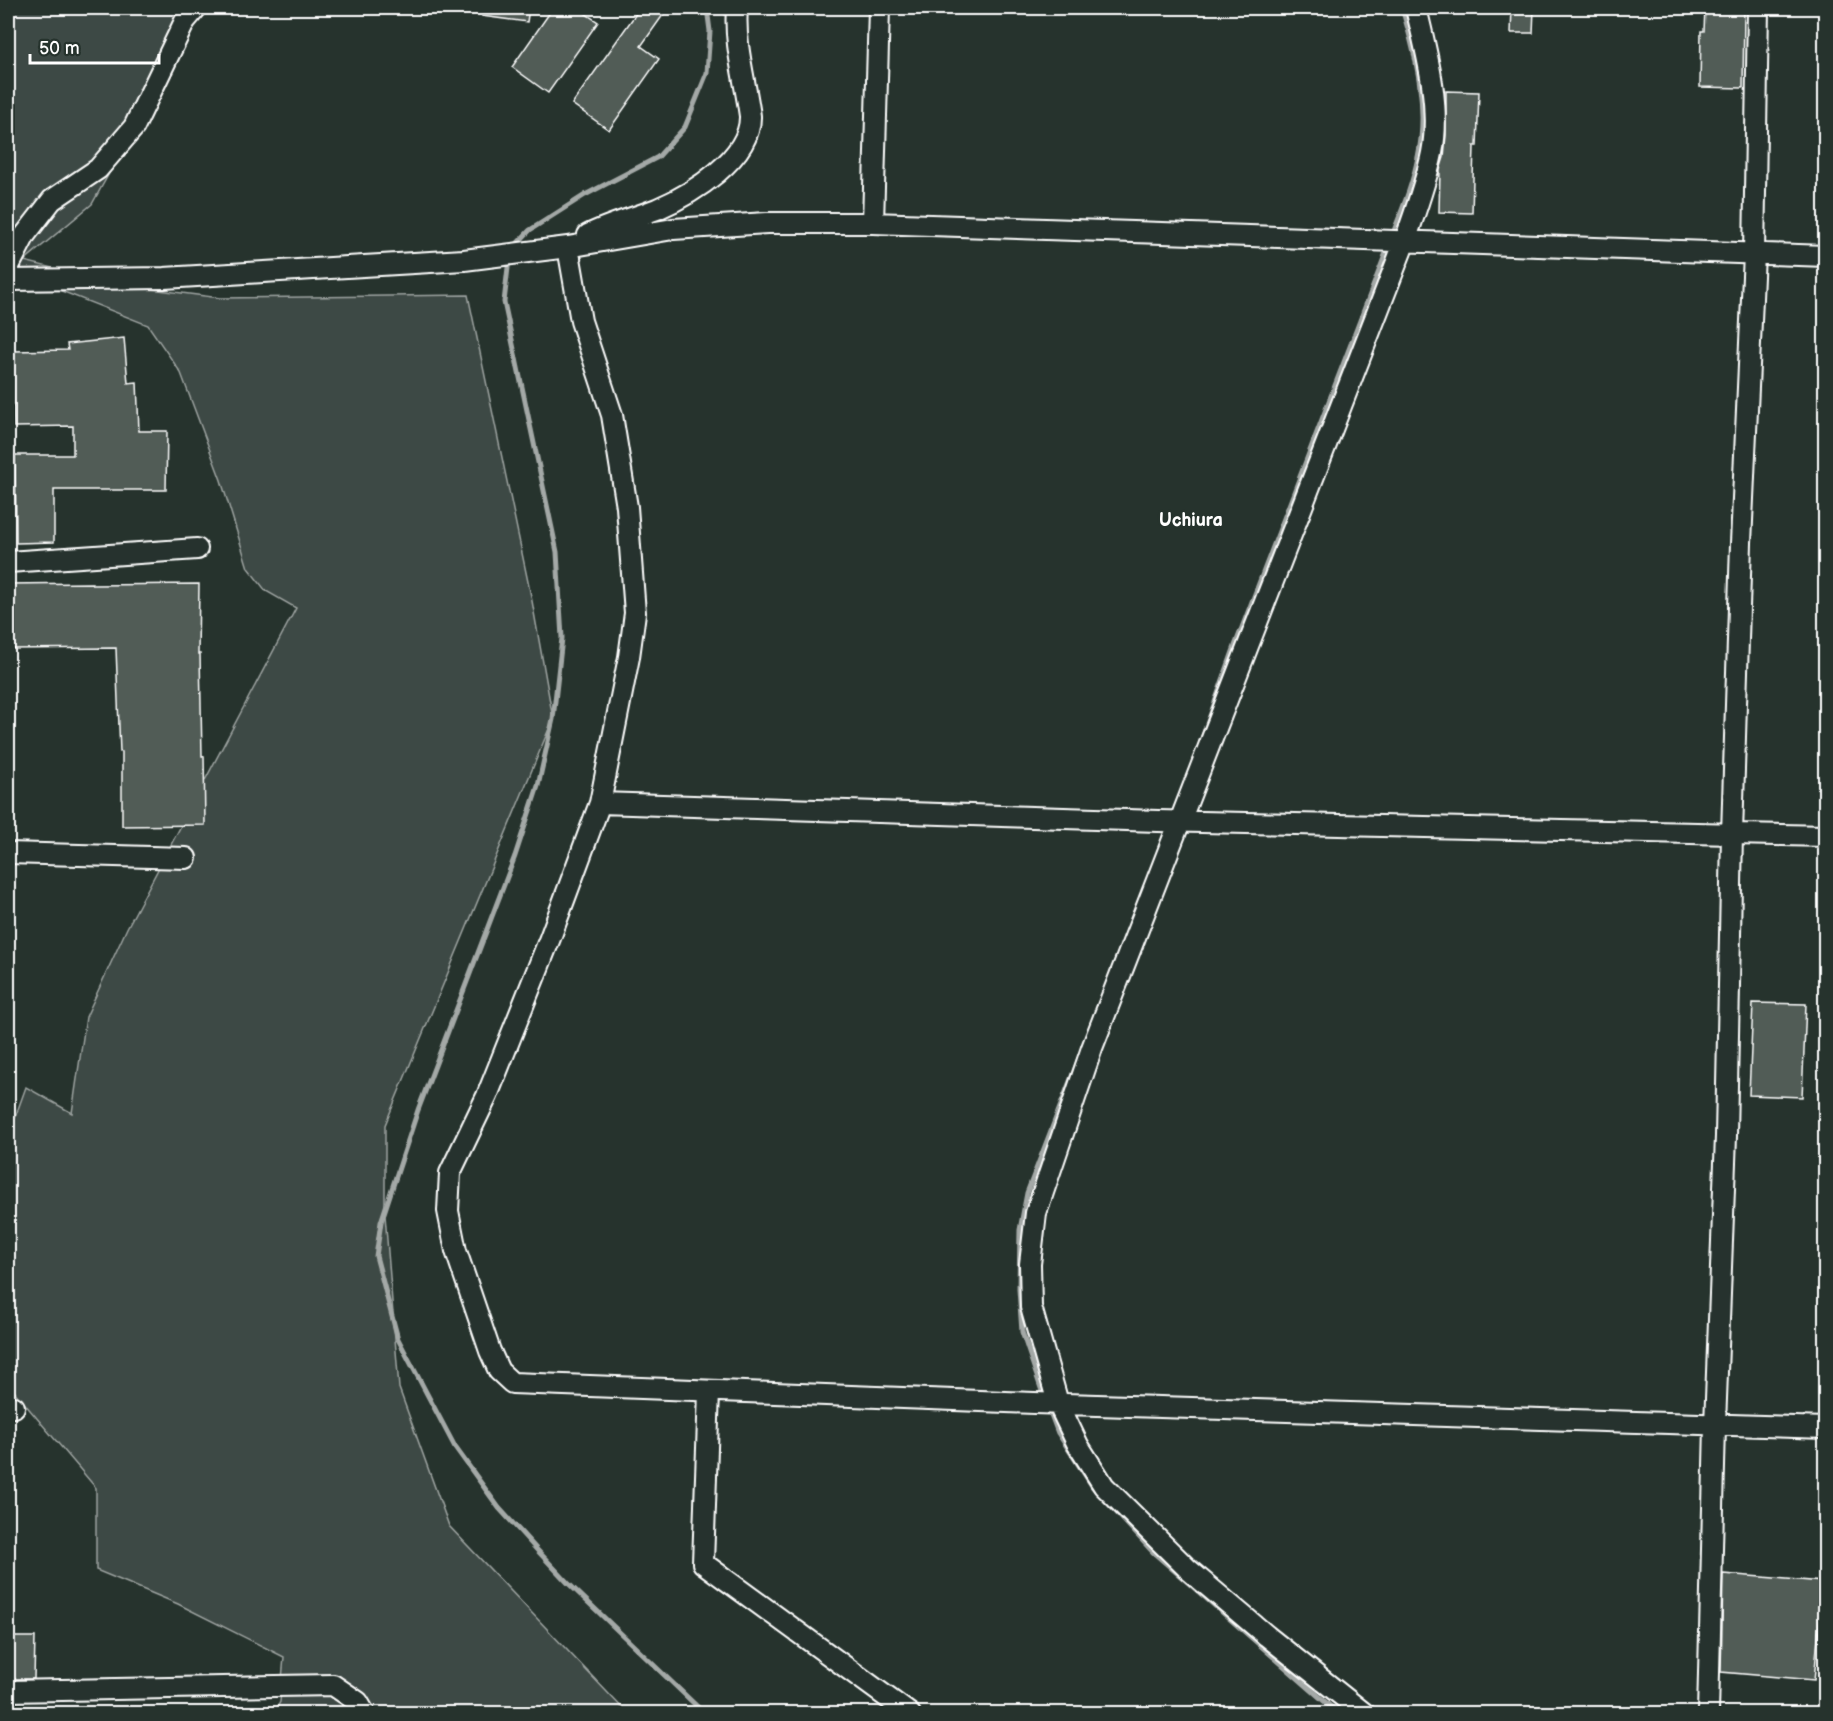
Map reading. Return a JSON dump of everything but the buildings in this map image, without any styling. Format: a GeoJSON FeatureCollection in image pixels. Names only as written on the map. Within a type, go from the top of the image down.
{"type":"FeatureCollection","features":[{"type":"Feature","properties":{"kind":"street"},"geometry":{"type":"LineString","coordinates":[[8,268],[25,235],[52,200],[98,169],[134,127],[185,21],[196,8]]}},
{"type":"Feature","properties":{"kind":"street"},"geometry":{"type":"LineString","coordinates":[[568,247],[591,233],[680,198],[716,172],[736,153],[750,125],[747,94],[739,55],[737,8]]}},
{"type":"Feature","properties":{"kind":"street"},"geometry":{"type":"LineString","coordinates":[[873,223],[879,8]]}},
{"type":"Feature","properties":{"kind":"street"},"geometry":{"type":"LineString","coordinates":[[1365,1713],[1267,1636],[1189,1570],[1104,1486],[1078,1445],[1058,1404],[1031,1308],[1030,1264],[1036,1213],[1092,1048],[1405,241],[1422,189],[1432,152],[1435,107],[1416,8]]}},
{"type":"Feature","properties":{"kind":"street"},"geometry":{"type":"LineString","coordinates":[[1708,1713],[1715,1425],[1726,1136],[1732,834],[1754,254],[1758,8]]}},
{"type":"Feature","properties":{"kind":"street"},"geometry":{"type":"LineString","coordinates":[[8,280],[164,278],[464,260],[568,247],[673,229],[767,223],[873,223],[1826,256]]}},
{"type":"Feature","properties":{"kind":"street"},"geometry":{"type":"LineString","coordinates":[[568,247],[581,321],[612,415],[627,507],[635,613],[629,657],[600,803],[550,938],[491,1085],[450,1173],[448,1211],[456,1251],[499,1371],[512,1383],[1058,1404],[1826,1428]]}},
{"type":"Feature","properties":{"kind":"street"},"geometry":{"type":"LineString","coordinates":[[8,562],[197,549]]}},
{"type":"Feature","properties":{"kind":"street"},"geometry":{"type":"LineString","coordinates":[[600,803],[1158,821],[1826,836]]}},
{"type":"Feature","properties":{"kind":"street"},"geometry":{"type":"LineString","coordinates":[[8,854],[186,858]]}},
{"type":"Feature","properties":{"kind":"street"},"geometry":{"type":"LineString","coordinates":[[709,1391],[703,1563],[910,1713]]}},
{"type":"Feature","properties":{"kind":"street"},"geometry":{"type":"LineString","coordinates":[[8,1691],[333,1685],[358,1702],[365,1713]]}},
{"type":"Feature","properties":{"kind":"shaded area"},"geometry":{"type":"Polygon","coordinates":[[[8,8],[201,8],[92,204],[24,261],[120,285],[220,298],[468,295],[532,601],[553,719],[385,1125],[385,1215],[399,1388],[449,1526],[627,1713],[274,1713],[280,1702],[284,1657],[178,1604],[96,1570],[96,1488],[8,1384],[8,1137],[26,1087],[72,1113],[86,1017],[127,928],[296,608],[266,591],[248,568],[221,480],[181,373],[148,325],[8,270],[8,8]]]}},
{"type":"Feature","properties":{"kind":"waterway"},"geometry":{"type":"LineString","coordinates":[[513,248],[530,230],[585,195],[658,157],[685,127],[707,73],[710,31],[707,8]]}},
{"type":"Feature","properties":{"kind":"waterway"},"geometry":{"type":"LineString","coordinates":[[1392,236],[1416,167],[1422,120],[1416,63],[1402,8]]}},
{"type":"Feature","properties":{"kind":"waterway"},"geometry":{"type":"LineString","coordinates":[[1201,741],[1235,646],[1389,245]]}},
{"type":"Feature","properties":{"kind":"waterway"},"geometry":{"type":"LineString","coordinates":[[509,259],[504,302],[557,552],[562,638],[553,719],[538,786],[515,856],[418,1110],[381,1222],[376,1256],[398,1339],[455,1447],[499,1508],[538,1551],[568,1583],[705,1714]]}},
{"type":"Feature","properties":{"kind":"waterway"},"geometry":{"type":"LineString","coordinates":[[1045,1400],[1022,1332],[1019,1289],[1020,1230],[1027,1193],[1079,1058]]}},
{"type":"Feature","properties":{"kind":"waterway"},"geometry":{"type":"LineString","coordinates":[[1049,1409],[1058,1433],[1098,1493]]}},
{"type":"Feature","properties":{"kind":"waterway"},"geometry":{"type":"LineString","coordinates":[[1105,1500],[1153,1552],[1339,1714]]}},
{"type":"Feature","properties":{"kind":"district","name":"Uchiura"},"geometry":{"type":"Point","coordinates":[1191,520]}}]}
